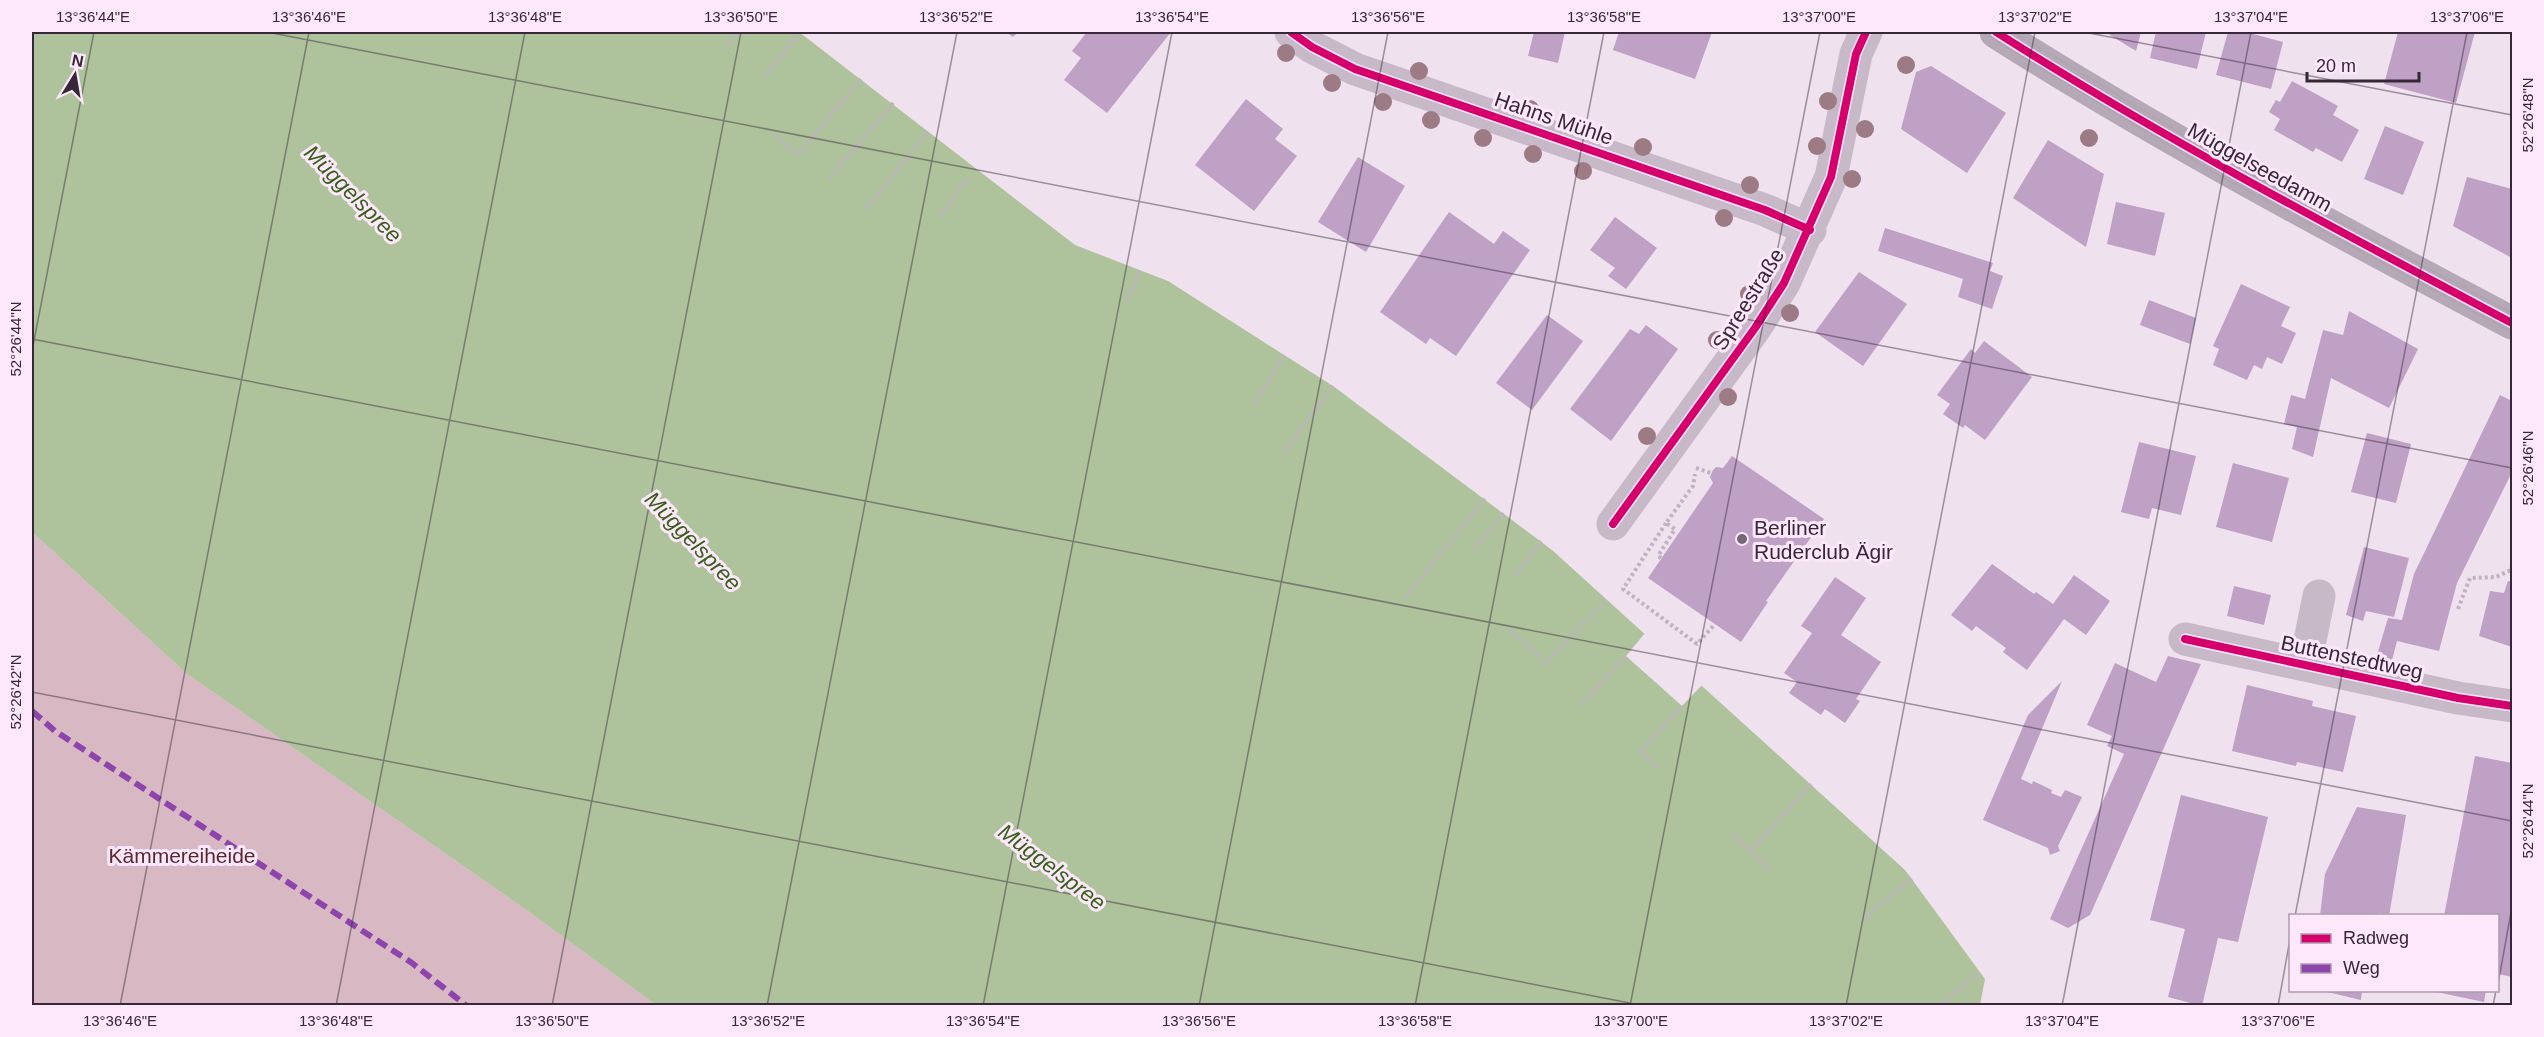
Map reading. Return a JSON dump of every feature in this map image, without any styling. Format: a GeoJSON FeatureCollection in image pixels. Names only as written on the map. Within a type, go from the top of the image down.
{"type":"FeatureCollection","features":[{"type":"Feature","properties":{"kind":"main road","name":"Müggelseedamm"},"geometry":{"type":"LineString","coordinates":[[1996,32],[2253,186],[2512,323]]}},
{"type":"Feature","properties":{"kind":"street","name":"Hahns Mühle"},"geometry":{"type":"LineString","coordinates":[[1291,32],[1312,47],[1355,69],[1765,210],[1810,230]]}},
{"type":"Feature","properties":{"kind":"street","name":"Spreestraße"},"geometry":{"type":"LineString","coordinates":[[1613,524],[1755,328],[1784,283],[1810,230],[1831,177],[1856,54],[1866,32]]}},
{"type":"Feature","properties":{"kind":"street"},"geometry":{"type":"LineString","coordinates":[[2305,665],[2319,596]]}},
{"type":"Feature","properties":{"kind":"street","name":"Buttenstedtweg"},"geometry":{"type":"LineString","coordinates":[[2185,639],[2458,698],[2512,706]]}},
{"type":"Feature","properties":{"kind":"path"},"geometry":{"type":"LineString","coordinates":[[727,44],[738,32]]}},
{"type":"Feature","properties":{"kind":"path"},"geometry":{"type":"LineString","coordinates":[[765,76],[800,32]]}},
{"type":"Feature","properties":{"kind":"path"},"geometry":{"type":"LineString","coordinates":[[776,137],[798,155],[861,79]]}},
{"type":"Feature","properties":{"kind":"path"},"geometry":{"type":"LineString","coordinates":[[830,178],[893,103]]}},
{"type":"Feature","properties":{"kind":"path"},"geometry":{"type":"LineString","coordinates":[[866,209],[928,132]]}},
{"type":"Feature","properties":{"kind":"path"},"geometry":{"type":"LineString","coordinates":[[941,215],[969,176]]}},
{"type":"Feature","properties":{"kind":"path"},"geometry":{"type":"LineString","coordinates":[[1127,301],[1140,270]]}},
{"type":"Feature","properties":{"kind":"path"},"geometry":{"type":"LineString","coordinates":[[1255,403],[1284,355]]}},
{"type":"Feature","properties":{"kind":"path"},"geometry":{"type":"LineString","coordinates":[[1285,451],[1333,386]]}},
{"type":"Feature","properties":{"kind":"path"},"geometry":{"type":"LineString","coordinates":[[1696,468],[1711,473]]}},
{"type":"Feature","properties":{"kind":"path"},"geometry":{"type":"LineString","coordinates":[[1405,598],[1485,499]]}},
{"type":"Feature","properties":{"kind":"path"},"geometry":{"type":"LineString","coordinates":[[1476,548],[1504,513]]}},
{"type":"Feature","properties":{"kind":"path"},"geometry":{"type":"LineString","coordinates":[[1666,523],[1623,589],[1696,644],[1716,624]]}},
{"type":"Feature","properties":{"kind":"path"},"geometry":{"type":"LineString","coordinates":[[1662,558],[1658,556],[1675,529]]}},
{"type":"Feature","properties":{"kind":"path"},"geometry":{"type":"LineString","coordinates":[[1515,576],[1541,541]]}},
{"type":"Feature","properties":{"kind":"path"},"geometry":{"type":"LineString","coordinates":[[2458,609],[2470,578],[2496,577],[2511,570],[2512,566]]}},
{"type":"Feature","properties":{"kind":"path"},"geometry":{"type":"LineString","coordinates":[[1510,630],[1546,663],[1607,599]]}},
{"type":"Feature","properties":{"kind":"path"},"geometry":{"type":"LineString","coordinates":[[1582,705],[1626,656]]}},
{"type":"Feature","properties":{"kind":"path"},"geometry":{"type":"LineString","coordinates":[[1657,767],[1640,752],[1682,706]]}},
{"type":"Feature","properties":{"kind":"path"},"geometry":{"type":"LineString","coordinates":[[1750,852],[1811,784]]}},
{"type":"Feature","properties":{"kind":"path"},"geometry":{"type":"LineString","coordinates":[[1732,834],[1769,869]]}},
{"type":"Feature","properties":{"kind":"path"},"geometry":{"type":"LineString","coordinates":[[1864,918],[1912,879]]}},
{"type":"Feature","properties":{"kind":"path"},"geometry":{"type":"LineString","coordinates":[[1938,1005],[1980,974]]}},
{"type":"Feature","properties":{"kind":"green space","name":"Kämmereiheide"},"geometry":{"type":"Polygon","coordinates":[[[32,532],[187,674],[525,909],[656,1005],[32,1005],[32,532]]]}},
{"type":"Feature","properties":{"kind":"water","name":"Müggelspree"},"geometry":{"type":"Polygon","coordinates":[[[32,32],[799,32],[1075,245],[1168,281],[1333,386],[1552,550],[1905,870],[1985,979],[1980,1005],[656,1005],[525,909],[187,674],[32,532],[32,32]]]}},
{"type":"Feature","properties":{"kind":"pier"},"geometry":{"type":"Polygon","coordinates":[[[1645,633],[1702,685],[1682,706],[1626,656],[1645,633]]]}},
{"type":"Feature","properties":{"kind":"building"},"geometry":{"type":"Polygon","coordinates":[[[1006,32],[1018,32],[1013,37],[1006,32]]]}},
{"type":"Feature","properties":{"kind":"building"},"geometry":{"type":"Polygon","coordinates":[[[1087,32],[1171,32],[1107,113],[1064,80],[1081,58],[1072,51],[1087,32]]]}},
{"type":"Feature","properties":{"kind":"building"},"geometry":{"type":"Polygon","coordinates":[[[1534,32],[1565,32],[1558,63],[1528,56],[1534,32]]]}},
{"type":"Feature","properties":{"kind":"building"},"geometry":{"type":"Polygon","coordinates":[[[1619,32],[1712,32],[1695,79],[1613,50],[1619,32]]]}},
{"type":"Feature","properties":{"kind":"building"},"geometry":{"type":"Polygon","coordinates":[[[2105,32],[2141,32],[2136,51],[2105,32]]]}},
{"type":"Feature","properties":{"kind":"building"},"geometry":{"type":"Polygon","coordinates":[[[2156,32],[2206,32],[2197,69],[2150,58],[2156,32]]]}},
{"type":"Feature","properties":{"kind":"building"},"geometry":{"type":"Polygon","coordinates":[[[2228,32],[2253,32],[2253,34],[2283,42],[2271,89],[2216,75],[2228,32]]]}},
{"type":"Feature","properties":{"kind":"building"},"geometry":{"type":"Polygon","coordinates":[[[2398,32],[2475,32],[2456,103],[2384,84],[2398,32]]]}},
{"type":"Feature","properties":{"kind":"building"},"geometry":{"type":"Polygon","coordinates":[[[1931,66],[2006,113],[1967,173],[1901,129],[1916,72],[1931,66]]]}},
{"type":"Feature","properties":{"kind":"building"},"geometry":{"type":"Polygon","coordinates":[[[2292,81],[2338,106],[2333,115],[2359,130],[2342,162],[2316,148],[2313,152],[2274,130],[2280,119],[2269,112],[2276,100],[2280,102],[2292,81]]]}},
{"type":"Feature","properties":{"kind":"building"},"geometry":{"type":"Polygon","coordinates":[[[1246,99],[1283,129],[1275,139],[1297,156],[1254,211],[1195,165],[1246,99]]]}},
{"type":"Feature","properties":{"kind":"building"},"geometry":{"type":"Polygon","coordinates":[[[2385,126],[2424,142],[2403,195],[2364,179],[2385,126]]]}},
{"type":"Feature","properties":{"kind":"building"},"geometry":{"type":"Polygon","coordinates":[[[2048,140],[2104,174],[2086,247],[2013,198],[2048,140]]]}},
{"type":"Feature","properties":{"kind":"building"},"geometry":{"type":"Polygon","coordinates":[[[1358,157],[1405,186],[1366,252],[1318,222],[1358,157]]]}},
{"type":"Feature","properties":{"kind":"building"},"geometry":{"type":"Polygon","coordinates":[[[2467,177],[2512,189],[2512,258],[2453,226],[2467,177]]]}},
{"type":"Feature","properties":{"kind":"building"},"geometry":{"type":"Polygon","coordinates":[[[2116,202],[2165,213],[2155,256],[2107,244],[2116,202]]]}},
{"type":"Feature","properties":{"kind":"building"},"geometry":{"type":"Polygon","coordinates":[[[1449,212],[1494,244],[1503,231],[1530,250],[1456,356],[1430,338],[1426,344],[1380,312],[1449,212]]]}},
{"type":"Feature","properties":{"kind":"building"},"geometry":{"type":"Polygon","coordinates":[[[1615,217],[1657,248],[1626,289],[1608,276],[1615,268],[1590,250],[1615,217]]]}},
{"type":"Feature","properties":{"kind":"building"},"geometry":{"type":"Polygon","coordinates":[[[1885,228],[1993,263],[1990,271],[2003,276],[1992,309],[1958,297],[1963,279],[1878,251],[1885,228]]]}},
{"type":"Feature","properties":{"kind":"building"},"geometry":{"type":"Polygon","coordinates":[[[1859,272],[1907,304],[1863,366],[1815,332],[1859,272]]]}},
{"type":"Feature","properties":{"kind":"building"},"geometry":{"type":"Polygon","coordinates":[[[2241,284],[2290,307],[2281,326],[2296,333],[2282,364],[2267,357],[2262,369],[2254,365],[2247,380],[2213,365],[2219,349],[2213,346],[2241,284]]]}},
{"type":"Feature","properties":{"kind":"building"},"geometry":{"type":"Polygon","coordinates":[[[2149,300],[2196,318],[2190,344],[2140,325],[2149,300]]]}},
{"type":"Feature","properties":{"kind":"building"},"geometry":{"type":"Polygon","coordinates":[[[2349,311],[2418,349],[2389,408],[2331,378],[2313,457],[2292,449],[2297,427],[2284,424],[2291,395],[2305,399],[2323,330],[2343,335],[2349,311]]]}},
{"type":"Feature","properties":{"kind":"building"},"geometry":{"type":"Polygon","coordinates":[[[1547,315],[1583,341],[1532,410],[1496,383],[1547,315]]]}},
{"type":"Feature","properties":{"kind":"building"},"geometry":{"type":"Polygon","coordinates":[[[1646,325],[1678,349],[1611,441],[1570,409],[1630,329],[1639,334],[1646,325]]]}},
{"type":"Feature","properties":{"kind":"building"},"geometry":{"type":"Polygon","coordinates":[[[1984,341],[2032,377],[1985,440],[1965,425],[1963,428],[1943,414],[1950,404],[1937,395],[1971,349],[1975,353],[1984,341]]]}},
{"type":"Feature","properties":{"kind":"building"},"geometry":{"type":"Polygon","coordinates":[[[2500,395],[2512,401],[2512,472],[2457,583],[2439,651],[2397,641],[2390,668],[2374,665],[2388,618],[2402,620],[2414,574],[2500,395]]]}},
{"type":"Feature","properties":{"kind":"building"},"geometry":{"type":"Polygon","coordinates":[[[2367,433],[2411,444],[2396,503],[2351,492],[2367,433]]]}},
{"type":"Feature","properties":{"kind":"building"},"geometry":{"type":"Polygon","coordinates":[[[2139,442],[2196,456],[2181,515],[2152,508],[2149,519],[2121,512],[2139,442]]]}},
{"type":"Feature","properties":{"kind":"building","name":"Berliner Ruderclub Ägir"},"geometry":{"type":"Polygon","coordinates":[[[1732,456],[1824,519],[1766,601],[1768,602],[1741,642],[1648,578],[1713,483],[1710,477],[1713,470],[1716,467],[1723,468],[1732,456]]]}},
{"type":"Feature","properties":{"kind":"building"},"geometry":{"type":"Polygon","coordinates":[[[2233,463],[2289,478],[2272,542],[2216,527],[2233,463]]]}},
{"type":"Feature","properties":{"kind":"building"},"geometry":{"type":"Polygon","coordinates":[[[2364,547],[2409,558],[2394,617],[2366,611],[2363,621],[2346,615],[2364,547]]]}},
{"type":"Feature","properties":{"kind":"building"},"geometry":{"type":"Polygon","coordinates":[[[1992,564],[2034,594],[2036,592],[2053,604],[2074,575],[2110,601],[2086,635],[2064,619],[2027,670],[2003,652],[2006,648],[1976,626],[1972,631],[1951,615],[1992,564]]]}},
{"type":"Feature","properties":{"kind":"building"},"geometry":{"type":"Polygon","coordinates":[[[1835,577],[1866,598],[1841,635],[1881,662],[1856,699],[1860,701],[1845,723],[1825,709],[1821,715],[1789,693],[1797,682],[1784,673],[1812,633],[1801,626],[1835,577]]]}},
{"type":"Feature","properties":{"kind":"building"},"geometry":{"type":"Polygon","coordinates":[[[2508,581],[2512,582],[2512,647],[2479,636],[2490,591],[2504,593],[2508,581]]]}},
{"type":"Feature","properties":{"kind":"building"},"geometry":{"type":"Polygon","coordinates":[[[2234,586],[2271,595],[2264,625],[2227,616],[2234,586]]]}},
{"type":"Feature","properties":{"kind":"building"},"geometry":{"type":"Polygon","coordinates":[[[2168,656],[2201,664],[2090,915],[2068,928],[2050,919],[2124,754],[2107,746],[2112,736],[2087,725],[2115,663],[2156,682],[2168,656]]]}},
{"type":"Feature","properties":{"kind":"building"},"geometry":{"type":"Polygon","coordinates":[[[2062,681],[2021,779],[2032,784],[2033,781],[2061,797],[2065,790],[2082,797],[2058,846],[2060,851],[2050,855],[2048,848],[1983,820],[2028,715],[2062,681]]]}},
{"type":"Feature","properties":{"kind":"building"},"geometry":{"type":"Polygon","coordinates":[[[2247,685],[2313,701],[2312,706],[2356,716],[2343,772],[2297,762],[2296,766],[2232,751],[2247,685]]]}},
{"type":"Feature","properties":{"kind":"building"},"geometry":{"type":"Polygon","coordinates":[[[2475,756],[2512,763],[2512,977],[2499,974],[2499,914],[2444,914],[2475,756]]]}},
{"type":"Feature","properties":{"kind":"building"},"geometry":{"type":"Polygon","coordinates":[[[2181,795],[2268,817],[2238,942],[2218,938],[2202,1006],[2168,997],[2185,929],[2150,920],[2181,795]]]}},
{"type":"Feature","properties":{"kind":"building"},"geometry":{"type":"Polygon","coordinates":[[[2357,807],[2406,815],[2389,914],[2320,914],[2325,874],[2357,807]]]}},
{"type":"Feature","properties":{"kind":"building"},"geometry":{"type":"Polygon","coordinates":[[[2327,992],[2362,992],[2361,1000],[2327,992]]]}},
{"type":"Feature","properties":{"kind":"building"},"geometry":{"type":"Polygon","coordinates":[[[2436,992],[2486,992],[2484,1002],[2436,992]]]}},
{"type":"Feature","properties":{"kind":"tram line"},"geometry":{"type":"LineString","coordinates":[[1981,32],[2220,176],[2512,332]]}},
{"type":"Feature","properties":{"kind":"tram line"},"geometry":{"type":"LineString","coordinates":[[2013,32],[2232,164],[2512,313]]}},
{"type":"Feature","properties":{"kind":"marked path"},"geometry":{"type":"LineString","coordinates":[[32,711],[55,731],[412,963],[467,1006]]}},
{"type":"Feature","properties":{"kind":"cycle path"},"geometry":{"type":"LineString","coordinates":[[1291,32],[1312,47],[1355,69],[1765,210],[1810,230]]}},
{"type":"Feature","properties":{"kind":"cycle path"},"geometry":{"type":"LineString","coordinates":[[1613,524],[1755,328],[1784,283],[1831,177],[1856,54],[1866,32]]}},
{"type":"Feature","properties":{"kind":"cycle path"},"geometry":{"type":"LineString","coordinates":[[1996,32],[2187,147],[2512,323]]}},
{"type":"Feature","properties":{"kind":"cycle path"},"geometry":{"type":"LineString","coordinates":[[2185,639],[2458,698],[2512,706]]}},
{"type":"Feature","properties":{"kind":"place","name":"Berliner Ruderclub Ägir"},"geometry":{"type":"Point","coordinates":[1742,539]}}]}
